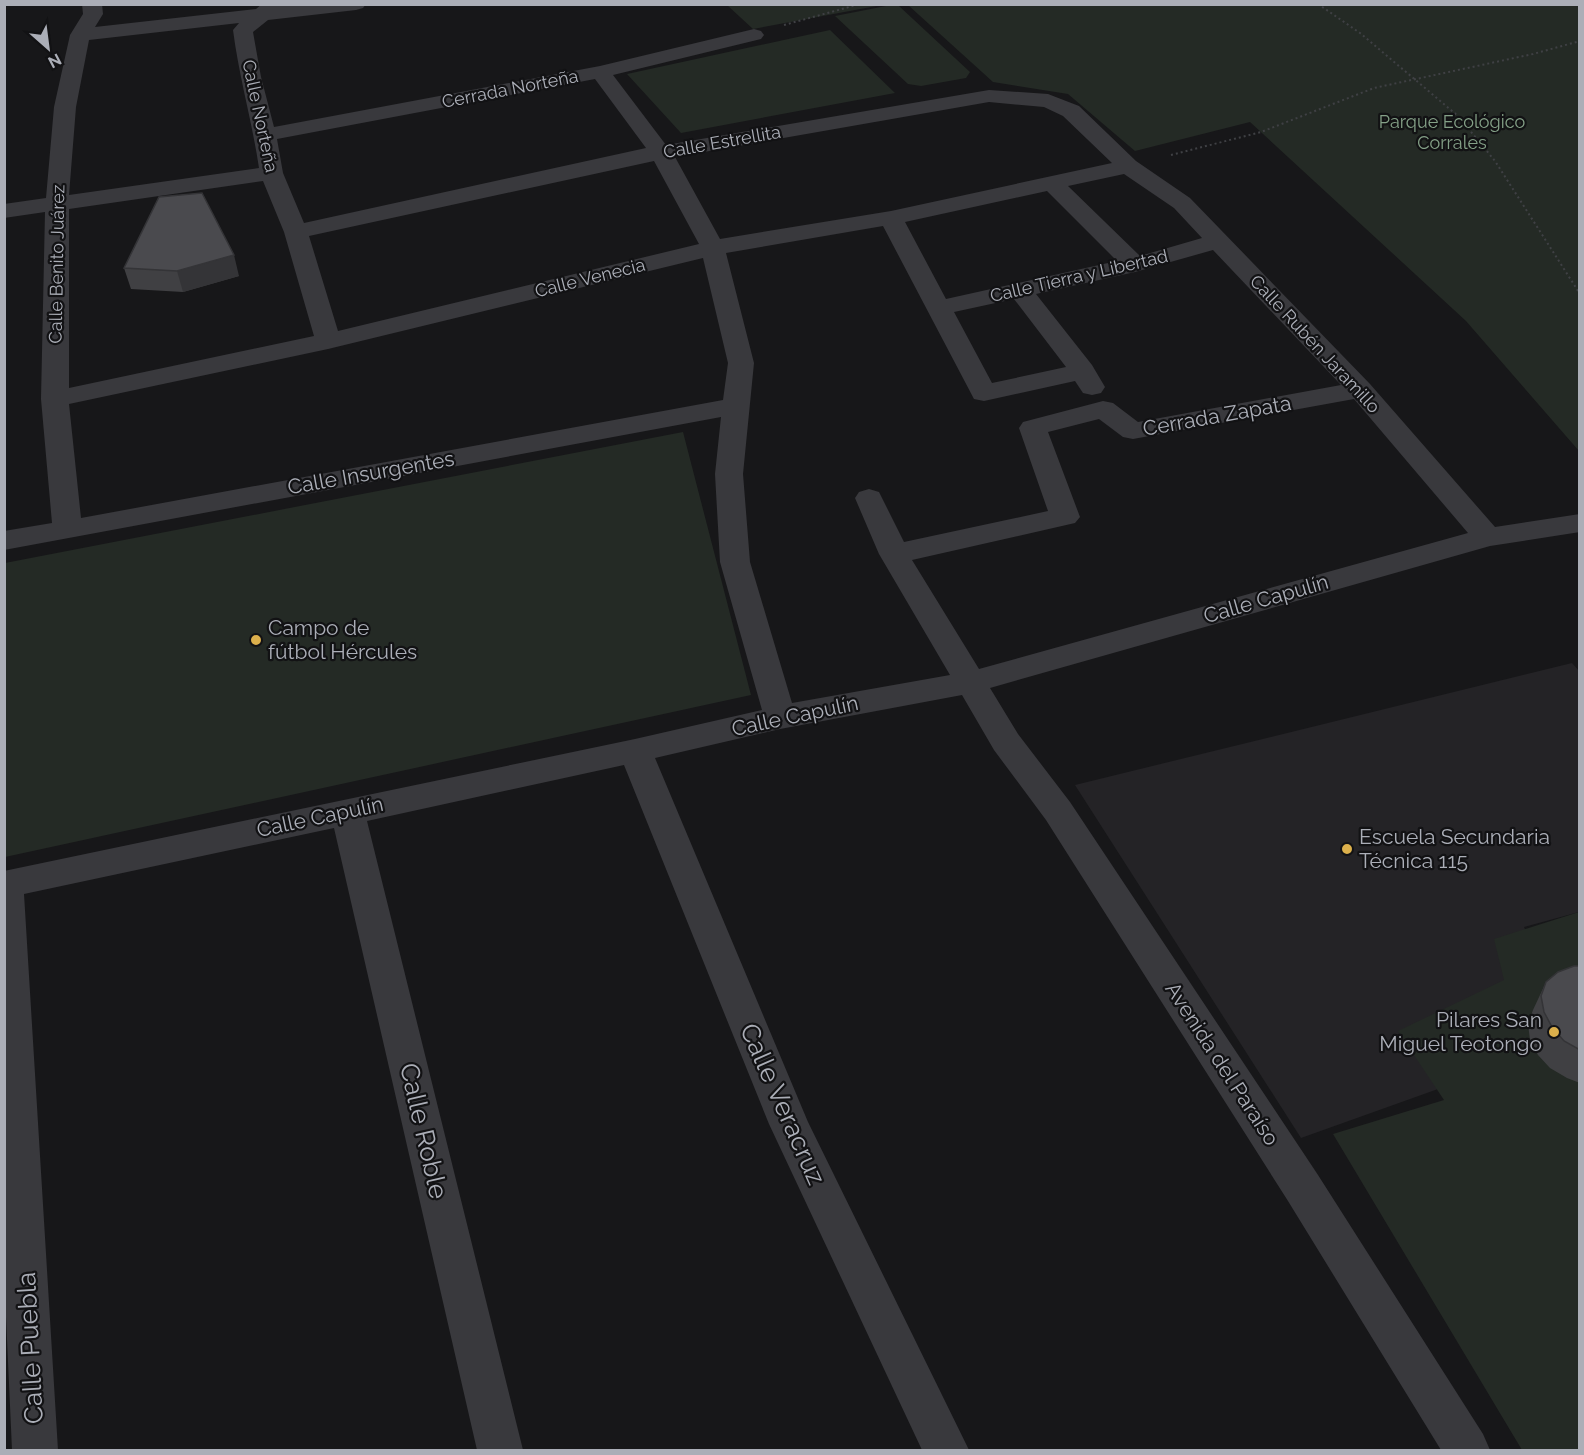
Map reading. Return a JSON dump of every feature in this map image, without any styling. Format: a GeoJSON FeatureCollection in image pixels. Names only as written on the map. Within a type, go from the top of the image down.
{"type":"FeatureCollection","features":[{"type":"Feature","properties":{"kind":"street","name":"Calle Benito Juárez"},"geometry":{"type":"LineString","coordinates":[[67,529],[55,399],[57,204],[65,107],[80,35],[93,14],[92,4]]}},
{"type":"Feature","properties":{"kind":"street"},"geometry":{"type":"LineString","coordinates":[[80,35],[270,9],[356,4]]}},
{"type":"Feature","properties":{"kind":"street","name":"Calle Norteña"},"geometry":{"type":"LineString","coordinates":[[270,9],[243,30],[250,77],[265,135],[271,173],[296,232],[328,341]]}},
{"type":"Feature","properties":{"kind":"street","name":"Cerrada Norteña"},"geometry":{"type":"LineString","coordinates":[[265,135],[600,72],[754,35]]}},
{"type":"Feature","properties":{"kind":"street"},"geometry":{"type":"LineString","coordinates":[[600,72],[661,153],[713,248],[741,363],[729,474],[735,562],[780,717]]}},
{"type":"Feature","properties":{"kind":"street","name":"Calle Estrellita"},"geometry":{"type":"LineString","coordinates":[[296,232],[661,153],[989,96],[1048,101],[1071,111],[1128,166]]}},
{"type":"Feature","properties":{"kind":"street","name":"Calle Venecia"},"geometry":{"type":"LineString","coordinates":[[55,399],[328,341],[713,248],[891,219],[1128,166]]}},
{"type":"Feature","properties":{"kind":"street","name":"Calle Rubén Jaramillo"},"geometry":{"type":"LineString","coordinates":[[1128,166],[1182,203],[1360,390],[1488,537]]}},
{"type":"Feature","properties":{"kind":"street"},"geometry":{"type":"LineString","coordinates":[[4,211],[271,173]]}},
{"type":"Feature","properties":{"kind":"street"},"geometry":{"type":"LineString","coordinates":[[1052,183],[1135,265]]}},
{"type":"Feature","properties":{"kind":"street"},"geometry":{"type":"LineString","coordinates":[[891,219],[984,393],[1033,428],[1065,517],[894,554]]}},
{"type":"Feature","properties":{"kind":"street","name":"Calle Tierra y Libertad"},"geometry":{"type":"LineString","coordinates":[[938,308],[1135,265],[1219,242]]}},
{"type":"Feature","properties":{"kind":"street"},"geometry":{"type":"LineString","coordinates":[[1020,290],[1083,371],[1103,409],[1033,428]]}},
{"type":"Feature","properties":{"kind":"street"},"geometry":{"type":"LineString","coordinates":[[984,393],[1083,371]]}},
{"type":"Feature","properties":{"kind":"street","name":"Cerrada Zapata"},"geometry":{"type":"LineString","coordinates":[[1103,409],[1133,431],[1360,390]]}},
{"type":"Feature","properties":{"kind":"street","name":"Calle Insurgentes"},"geometry":{"type":"LineString","coordinates":[[4,541],[736,406]]}},
{"type":"Feature","properties":{"kind":"street"},"geometry":{"type":"LineString","coordinates":[[869,498],[894,554],[971,682]]}},
{"type":"Feature","properties":{"kind":"street","name":"Calle Capulín"},"geometry":{"type":"LineString","coordinates":[[5,885],[634,752],[780,717],[971,682],[1488,537],[1580,524]]}},
{"type":"Feature","properties":{"kind":"street","name":"Avenida del Paraíso"},"geometry":{"type":"LineString","coordinates":[[971,682],[1006,742],[1058,811],[1303,1188],[1467,1450]]}},
{"type":"Feature","properties":{"kind":"street","name":"Calle Veracruz"},"geometry":{"type":"LineString","coordinates":[[634,752],[789,1124],[946,1450]]}},
{"type":"Feature","properties":{"kind":"street","name":"Calle Roble"},"geometry":{"type":"LineString","coordinates":[[347,811],[500,1450]]}},
{"type":"Feature","properties":{"kind":"street","name":"Calle Puebla"},"geometry":{"type":"LineString","coordinates":[[5,885],[35,1450]]}},
{"type":"Feature","properties":{"kind":"path"},"geometry":{"type":"LineString","coordinates":[[754,35],[860,4]]}},
{"type":"Feature","properties":{"kind":"path"},"geometry":{"type":"LineString","coordinates":[[1318,4],[1360,33],[1458,116],[1495,161],[1580,294]]}},
{"type":"Feature","properties":{"kind":"path"},"geometry":{"type":"LineString","coordinates":[[1128,166],[1261,132],[1374,88],[1412,78],[1533,54],[1580,41]]}},
{"type":"Feature","properties":{"kind":"shaded area","name":"Escuela Secundaria Técnica 115"},"geometry":{"type":"Polygon","coordinates":[[[1572,663],[1580,672],[1579,912],[1524,927],[1539,964],[1438,1089],[1301,1138],[1075,785],[1572,663]]]}},
{"type":"Feature","properties":{"kind":"green space"},"geometry":{"type":"Polygon","coordinates":[[[727,5],[882,5],[753,29],[727,5]]]}},
{"type":"Feature","properties":{"kind":"green space"},"geometry":{"type":"Polygon","coordinates":[[[891,5],[899,6],[970,72],[966,78],[921,86],[908,84],[835,16],[891,5]]]}},
{"type":"Feature","properties":{"kind":"green space","name":"Parque Ecológico Corrales"},"geometry":{"type":"Polygon","coordinates":[[[908,5],[1579,5],[1579,451],[1466,321],[1250,122],[1135,151],[1068,94],[993,82],[908,5]]]}},
{"type":"Feature","properties":{"kind":"green space"},"geometry":{"type":"Polygon","coordinates":[[[830,30],[895,93],[681,133],[627,74],[830,30]]]}},
{"type":"Feature","properties":{"kind":"green space"},"geometry":{"type":"Polygon","coordinates":[[[683,432],[751,695],[5,857],[5,563],[683,432]]]}},
{"type":"Feature","properties":{"kind":"green space"},"geometry":{"type":"Polygon","coordinates":[[[1579,912],[1579,1450],[1522,1450],[1333,1134],[1444,1100],[1398,1031],[1504,980],[1494,939],[1579,912]]]}},
{"type":"Feature","properties":{"kind":"building"},"geometry":{"type":"Polygon","coordinates":[[[202,193],[234,255],[177,271],[124,268],[159,197],[202,193]]]}},
{"type":"Feature","properties":{"kind":"building"},"geometry":{"type":"Polygon","coordinates":[[[1580,966],[1580,1050],[1564,1041],[1552,1027],[1544,1012],[1541,996],[1546,982],[1558,972],[1580,966]]]}},
{"type":"Feature","properties":{"kind":"place","name":"Campo de fútbol Hércules"},"geometry":{"type":"Point","coordinates":[256,640]}},
{"type":"Feature","properties":{"kind":"place","name":"Escuela Secundaria Técnica 115"},"geometry":{"type":"Point","coordinates":[1347,849]}},
{"type":"Feature","properties":{"kind":"place","name":"Pilares San Miguel Teotongo"},"geometry":{"type":"Point","coordinates":[1554,1032]}}]}
